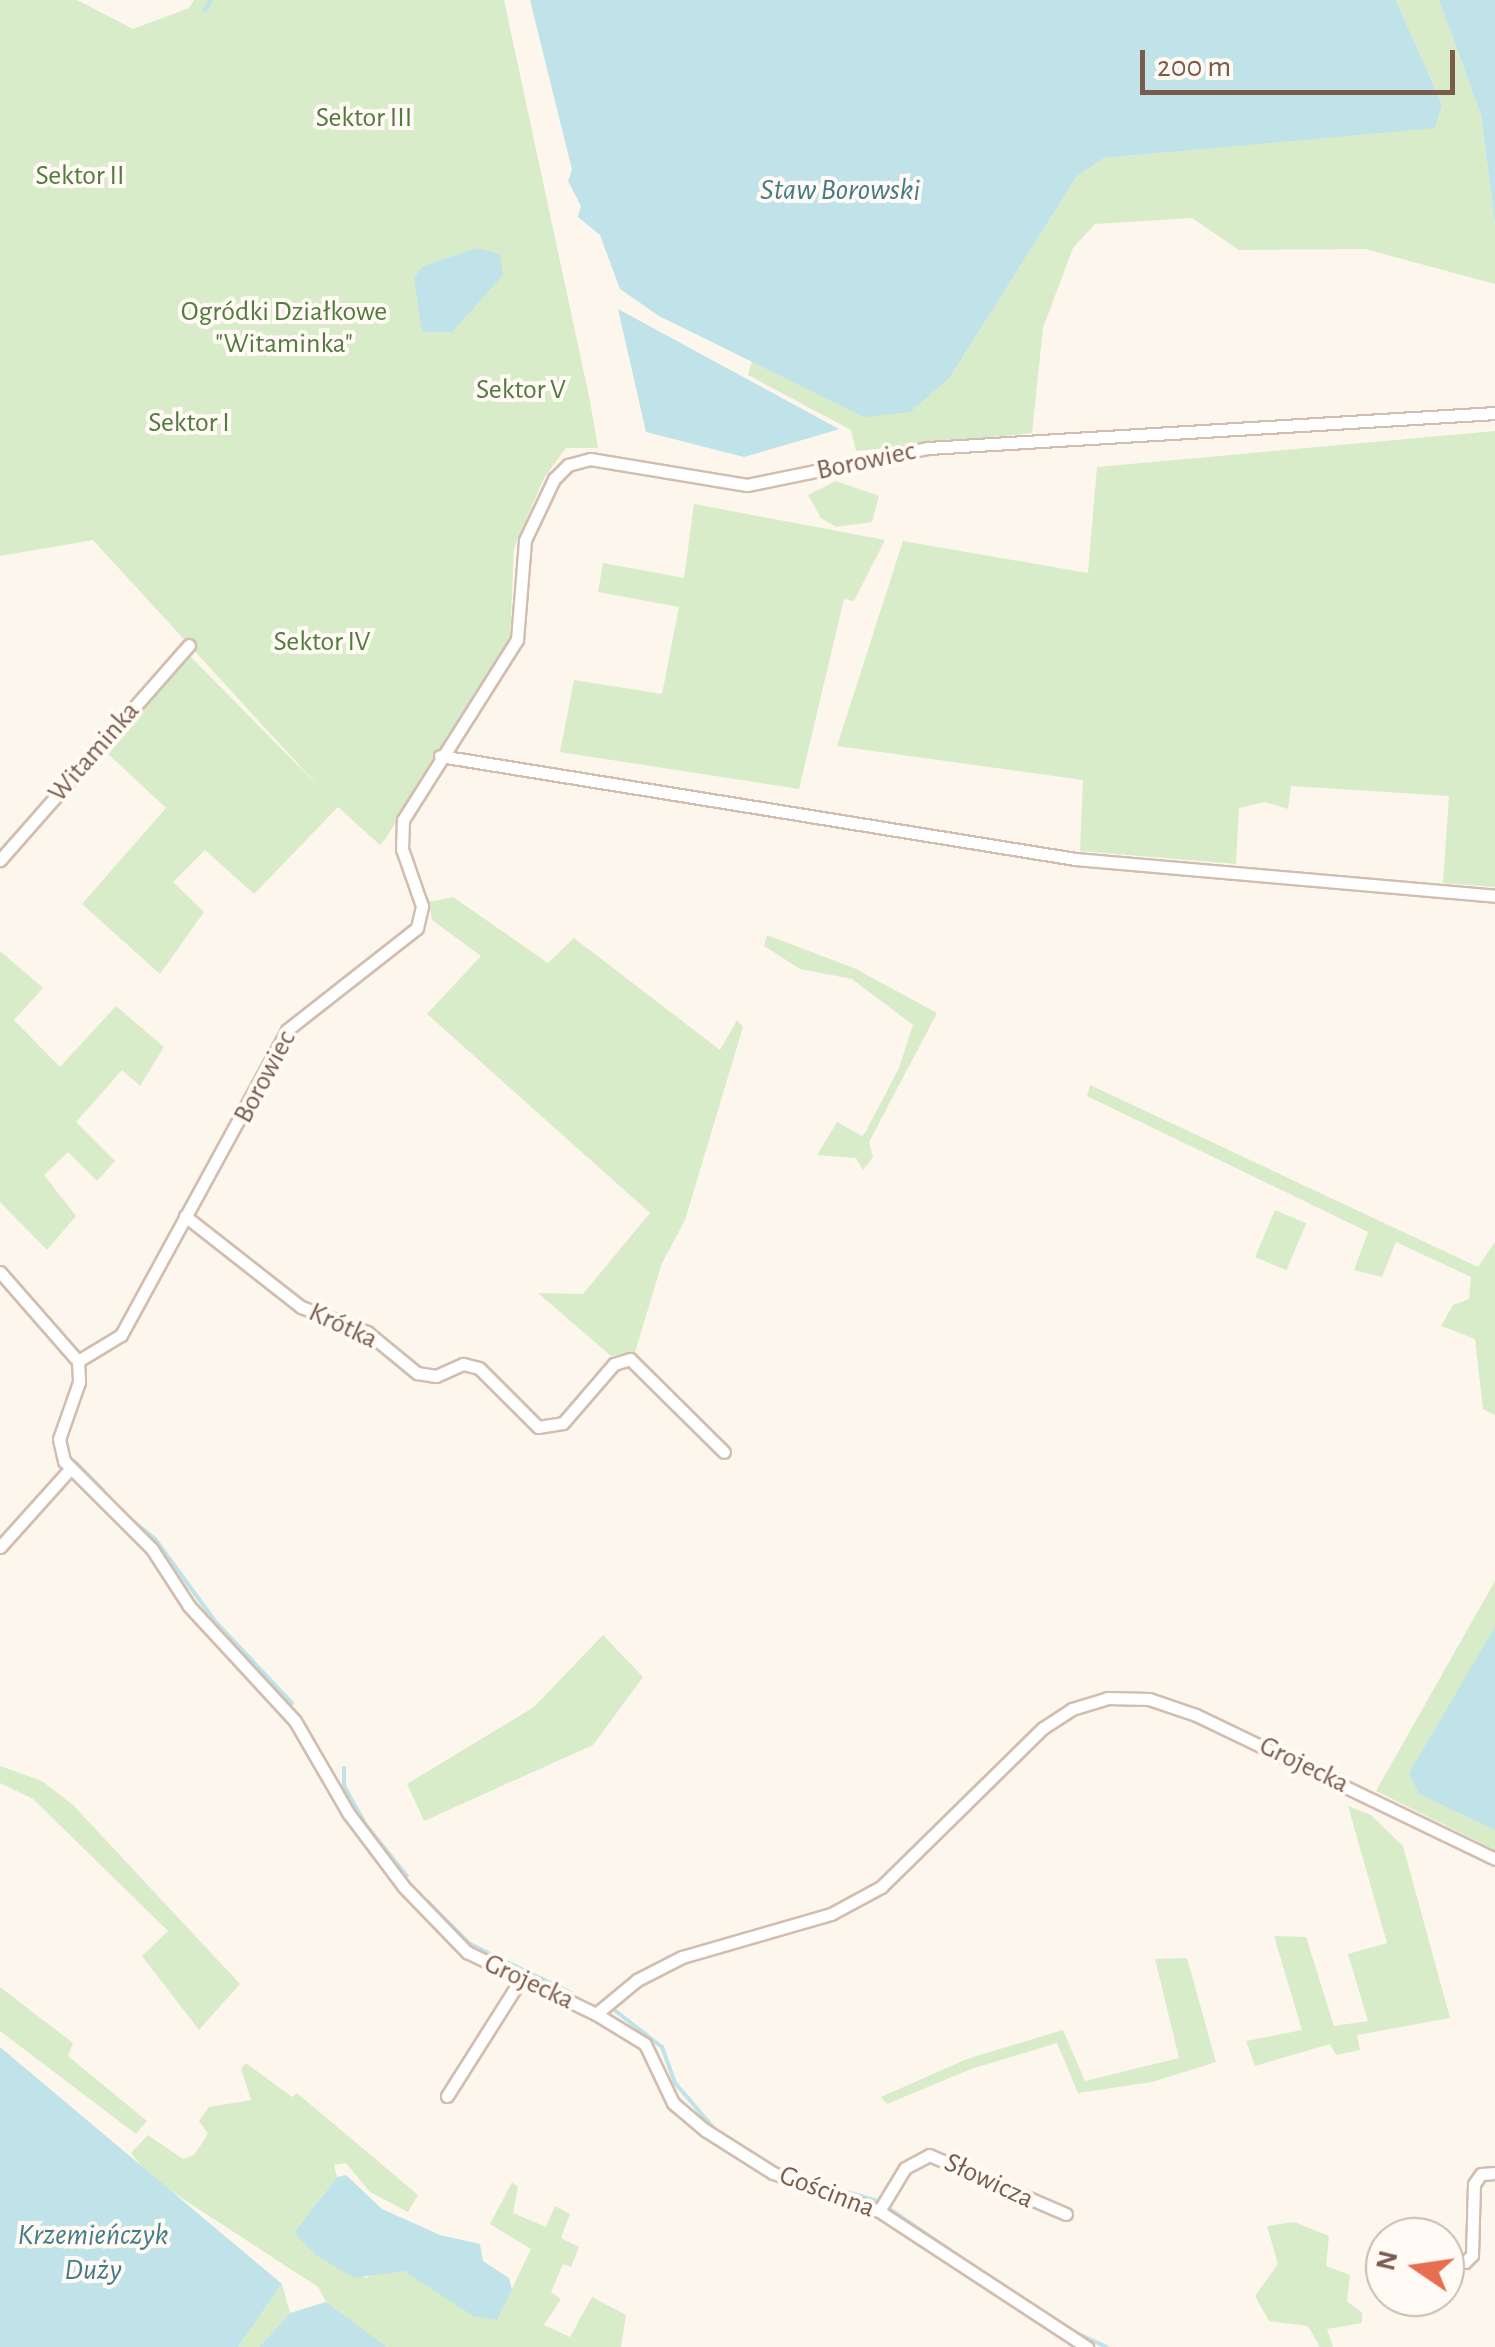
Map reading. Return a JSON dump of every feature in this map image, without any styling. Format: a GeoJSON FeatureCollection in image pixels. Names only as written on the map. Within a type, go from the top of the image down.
{"type":"FeatureCollection","features":[{"type":"Feature","properties":{"kind":"street","name":"Borowiec"},"geometry":{"type":"LineString","coordinates":[[78,1360],[120,1335],[287,1030],[418,928],[421,900],[401,828],[440,756],[517,640],[525,540],[554,479],[577,460],[748,486],[928,448],[1495,413]]}},
{"type":"Feature","properties":{"kind":"street","name":"Witaminka"},"geometry":{"type":"LineString","coordinates":[[0,860],[189,645]]}},
{"type":"Feature","properties":{"kind":"street"},"geometry":{"type":"LineString","coordinates":[[440,756],[1074,859],[1495,896]]}},
{"type":"Feature","properties":{"kind":"street","name":"Krótka"},"geometry":{"type":"LineString","coordinates":[[185,1216],[301,1307],[368,1332],[417,1373],[436,1376],[463,1364],[480,1368],[538,1427],[563,1423],[614,1364],[630,1358],[724,1452]]}},
{"type":"Feature","properties":{"kind":"street"},"geometry":{"type":"LineString","coordinates":[[0,1272],[78,1360],[79,1382],[59,1439],[70,1469],[0,1547]]}},
{"type":"Feature","properties":{"kind":"street","name":"Grojecka"},"geometry":{"type":"LineString","coordinates":[[70,1469],[152,1549],[189,1606],[294,1721],[349,1814],[430,1920],[477,1958],[596,2014],[631,1984],[682,1957],[831,1914],[882,1888],[1043,1728],[1072,1709],[1107,1698],[1149,1699],[1196,1714],[1495,1859]]}},
{"type":"Feature","properties":{"kind":"street"},"geometry":{"type":"LineString","coordinates":[[447,2096],[521,1979]]}},
{"type":"Feature","properties":{"kind":"street","name":"Gościnna"},"geometry":{"type":"LineString","coordinates":[[596,2014],[641,2040],[673,2102],[705,2130],[773,2174],[879,2211],[1086,2347]]}},
{"type":"Feature","properties":{"kind":"street","name":"Słowicza"},"geometry":{"type":"LineString","coordinates":[[879,2211],[905,2168],[930,2155],[1066,2214]]}},
{"type":"Feature","properties":{"kind":"street"},"geometry":{"type":"LineString","coordinates":[[1465,2262],[1472,2255],[1474,2184],[1481,2174],[1495,2173]]}},
{"type":"Feature","properties":{"kind":"green space","name":"Ogródki Działkowe \"Witaminka\""},"geometry":{"type":"Polygon","coordinates":[[[0,0],[77,0],[133,29],[189,8],[194,0],[504,0],[598,448],[566,448],[544,478],[514,548],[510,639],[386,838],[380,845],[338,807],[254,894],[205,850],[173,882],[204,912],[160,974],[82,904],[166,808],[104,750],[187,653],[320,788],[93,540],[0,556],[0,0]]]}},
{"type":"Feature","properties":{"kind":"green space"},"geometry":{"type":"Polygon","coordinates":[[[1396,0],[1439,0],[1481,115],[1495,224],[1495,284],[1365,249],[1239,250],[1192,218],[1095,224],[1073,248],[1043,328],[1032,433],[856,451],[851,430],[748,375],[752,361],[864,416],[950,377],[1077,176],[1104,158],[1435,127],[1442,105],[1396,0]]]}},
{"type":"Feature","properties":{"kind":"green space"},"geometry":{"type":"Polygon","coordinates":[[[1495,431],[1495,887],[1443,883],[1449,796],[1291,786],[1288,809],[1265,802],[1239,808],[1236,864],[1080,851],[1083,780],[837,746],[903,541],[1088,573],[1097,467],[1495,431]]]}},
{"type":"Feature","properties":{"kind":"green space"},"geometry":{"type":"Polygon","coordinates":[[[836,481],[879,496],[872,522],[836,527],[821,518],[808,495],[836,481]]]}},
{"type":"Feature","properties":{"kind":"green space"},"geometry":{"type":"Polygon","coordinates":[[[694,504],[885,540],[854,601],[844,599],[799,789],[560,752],[574,680],[662,694],[679,607],[598,592],[603,563],[684,578],[694,504]]]}},
{"type":"Feature","properties":{"kind":"green space"},"geometry":{"type":"Polygon","coordinates":[[[453,897],[548,963],[574,938],[720,1050],[737,1020],[743,1027],[685,1220],[662,1263],[635,1352],[611,1356],[538,1293],[583,1294],[650,1213],[427,1014],[481,956],[432,920],[429,902],[453,897]]]}},
{"type":"Feature","properties":{"kind":"green space"},"geometry":{"type":"Polygon","coordinates":[[[767,935],[856,969],[937,1013],[869,1142],[873,1157],[863,1170],[856,1158],[817,1155],[837,1122],[862,1136],[866,1131],[899,1068],[913,1025],[852,979],[800,969],[764,946],[767,935]]]}},
{"type":"Feature","properties":{"kind":"green space"},"geometry":{"type":"Polygon","coordinates":[[[0,951],[43,988],[14,1020],[60,1067],[116,1006],[164,1047],[140,1086],[122,1070],[76,1122],[115,1161],[97,1181],[68,1152],[44,1175],[76,1216],[47,1250],[0,1202],[0,951]]]}},
{"type":"Feature","properties":{"kind":"green space"},"geometry":{"type":"Polygon","coordinates":[[[1090,1085],[1478,1267],[1495,1242],[1495,1415],[1483,1409],[1475,1339],[1441,1326],[1453,1305],[1469,1299],[1471,1277],[1396,1242],[1382,1277],[1354,1270],[1368,1232],[1087,1096],[1090,1085]]]}},
{"type":"Feature","properties":{"kind":"green space"},"geometry":{"type":"Polygon","coordinates":[[[1275,1210],[1306,1223],[1286,1270],[1255,1257],[1275,1210]]]}},
{"type":"Feature","properties":{"kind":"green space"},"geometry":{"type":"Polygon","coordinates":[[[1495,1581],[1495,1633],[1420,1794],[1495,1830],[1495,1850],[1376,1791],[1495,1581]]]}},
{"type":"Feature","properties":{"kind":"green space"},"geometry":{"type":"Polygon","coordinates":[[[603,1635],[643,1677],[593,1745],[424,1821],[407,1784],[534,1707],[603,1635]]]}},
{"type":"Feature","properties":{"kind":"green space"},"geometry":{"type":"Polygon","coordinates":[[[0,1766],[42,1781],[73,1805],[240,1984],[199,2030],[142,1956],[168,1931],[33,1799],[0,1783],[0,1766]]]}},
{"type":"Feature","properties":{"kind":"green space"},"geometry":{"type":"Polygon","coordinates":[[[1348,1806],[1371,1815],[1403,1846],[1450,2018],[1357,2035],[1360,2050],[1336,2055],[1330,2044],[1255,2066],[1246,2041],[1302,2030],[1274,1936],[1306,1937],[1334,2026],[1368,2021],[1348,1954],[1387,1943],[1348,1806]]]}},
{"type":"Feature","properties":{"kind":"green space"},"geometry":{"type":"Polygon","coordinates":[[[1187,1958],[1216,2062],[1152,2082],[1078,2093],[1057,2043],[971,2069],[887,2104],[881,2097],[967,2059],[1063,2030],[1085,2081],[1179,2058],[1155,1959],[1187,1958]]]}},
{"type":"Feature","properties":{"kind":"green space"},"geometry":{"type":"Polygon","coordinates":[[[0,1987],[73,2043],[68,2056],[147,2121],[136,2134],[0,2031],[0,1987]]]}},
{"type":"Feature","properties":{"kind":"green space"},"geometry":{"type":"Polygon","coordinates":[[[246,2063],[292,2097],[297,2093],[418,2195],[408,2212],[370,2192],[346,2163],[334,2165],[337,2177],[294,2233],[366,2278],[389,2268],[404,2271],[497,2320],[531,2249],[490,2224],[512,2182],[518,2187],[513,2213],[546,2227],[555,2206],[570,2214],[561,2238],[579,2247],[571,2267],[563,2264],[551,2292],[561,2299],[544,2325],[570,2337],[592,2297],[626,2315],[621,2347],[387,2347],[326,2302],[318,2287],[151,2178],[131,2153],[148,2135],[183,2159],[194,2155],[208,2134],[199,2121],[209,2107],[251,2100],[241,2069],[246,2063]]]}},
{"type":"Feature","properties":{"kind":"green space"},"geometry":{"type":"Polygon","coordinates":[[[1294,2222],[1329,2236],[1326,2266],[1350,2275],[1347,2301],[1362,2313],[1362,2323],[1327,2329],[1333,2347],[1320,2347],[1308,2326],[1269,2321],[1255,2296],[1278,2264],[1267,2226],[1294,2222]]]}},
{"type":"Feature","properties":{"kind":"green space"},"geometry":{"type":"Polygon","coordinates":[[[282,2284],[290,2313],[259,2347],[238,2347],[282,2284]]]}},
{"type":"Feature","properties":{"kind":"water","name":"Staw Borowski"},"geometry":{"type":"Polygon","coordinates":[[[530,0],[1396,0],[1442,105],[1435,128],[1104,158],[1077,176],[950,377],[910,412],[864,417],[659,316],[620,289],[600,235],[578,217],[581,206],[568,181],[572,170],[530,0]]]}},
{"type":"Feature","properties":{"kind":"water"},"geometry":{"type":"Polygon","coordinates":[[[1439,0],[1495,0],[1495,224],[1481,115],[1439,0]]]}},
{"type":"Feature","properties":{"kind":"water"},"geometry":{"type":"Polygon","coordinates":[[[477,248],[500,254],[503,275],[452,332],[422,332],[414,278],[423,266],[477,248]]]}},
{"type":"Feature","properties":{"kind":"water"},"geometry":{"type":"Polygon","coordinates":[[[618,309],[840,429],[744,457],[646,432],[618,309]]]}},
{"type":"Feature","properties":{"kind":"water"},"geometry":{"type":"Polygon","coordinates":[[[1495,1627],[1495,1830],[1419,1794],[1409,1773],[1495,1627]]]}},
{"type":"Feature","properties":{"kind":"water","name":"Krzemieńczyk Duży"},"geometry":{"type":"Polygon","coordinates":[[[0,2047],[282,2284],[238,2347],[0,2347],[0,2047]]]}},
{"type":"Feature","properties":{"kind":"water"},"geometry":{"type":"Polygon","coordinates":[[[346,2175],[382,2209],[440,2235],[480,2244],[483,2261],[509,2278],[512,2290],[497,2320],[473,2316],[404,2271],[354,2278],[316,2255],[294,2233],[337,2177],[346,2175]]]}},
{"type":"Feature","properties":{"kind":"water"},"geometry":{"type":"Polygon","coordinates":[[[326,2302],[387,2347],[259,2347],[290,2313],[326,2302]]]}},
{"type":"Feature","properties":{"kind":"waterway"},"geometry":{"type":"LineString","coordinates":[[205,10],[211,0]]}},
{"type":"Feature","properties":{"kind":"waterway"},"geometry":{"type":"LineString","coordinates":[[74,1461],[103,1490]]}},
{"type":"Feature","properties":{"kind":"waterway"},"geometry":{"type":"LineString","coordinates":[[123,1513],[155,1539],[214,1620],[292,1703]]}},
{"type":"Feature","properties":{"kind":"waterway"},"geometry":{"type":"LineString","coordinates":[[344,1768],[344,1786],[366,1825],[407,1876]]}},
{"type":"Feature","properties":{"kind":"waterway"},"geometry":{"type":"LineString","coordinates":[[427,1901],[470,1944],[571,1993]]}},
{"type":"Feature","properties":{"kind":"waterway"},"geometry":{"type":"LineString","coordinates":[[613,2009],[662,2047],[675,2083],[717,2132]]}},
{"type":"Feature","properties":{"kind":"waterway"},"geometry":{"type":"LineString","coordinates":[[813,2182],[878,2201],[1016,2295]]}},
{"type":"Feature","properties":{"kind":"waterway"},"geometry":{"type":"LineString","coordinates":[[1070,2330],[1106,2347]]}},
{"type":"Feature","properties":{"kind":"park label","name":"Sektor III"},"geometry":{"type":"Point","coordinates":[364,118]}},
{"type":"Feature","properties":{"kind":"park label","name":"Sektor II"},"geometry":{"type":"Point","coordinates":[80,176]}},
{"type":"Feature","properties":{"kind":"park label","name":"Sektor V"},"geometry":{"type":"Point","coordinates":[521,390]}},
{"type":"Feature","properties":{"kind":"park label","name":"Sektor I"},"geometry":{"type":"Point","coordinates":[189,423]}},
{"type":"Feature","properties":{"kind":"park label","name":"Sektor IV"},"geometry":{"type":"Point","coordinates":[322,642]}}]}
